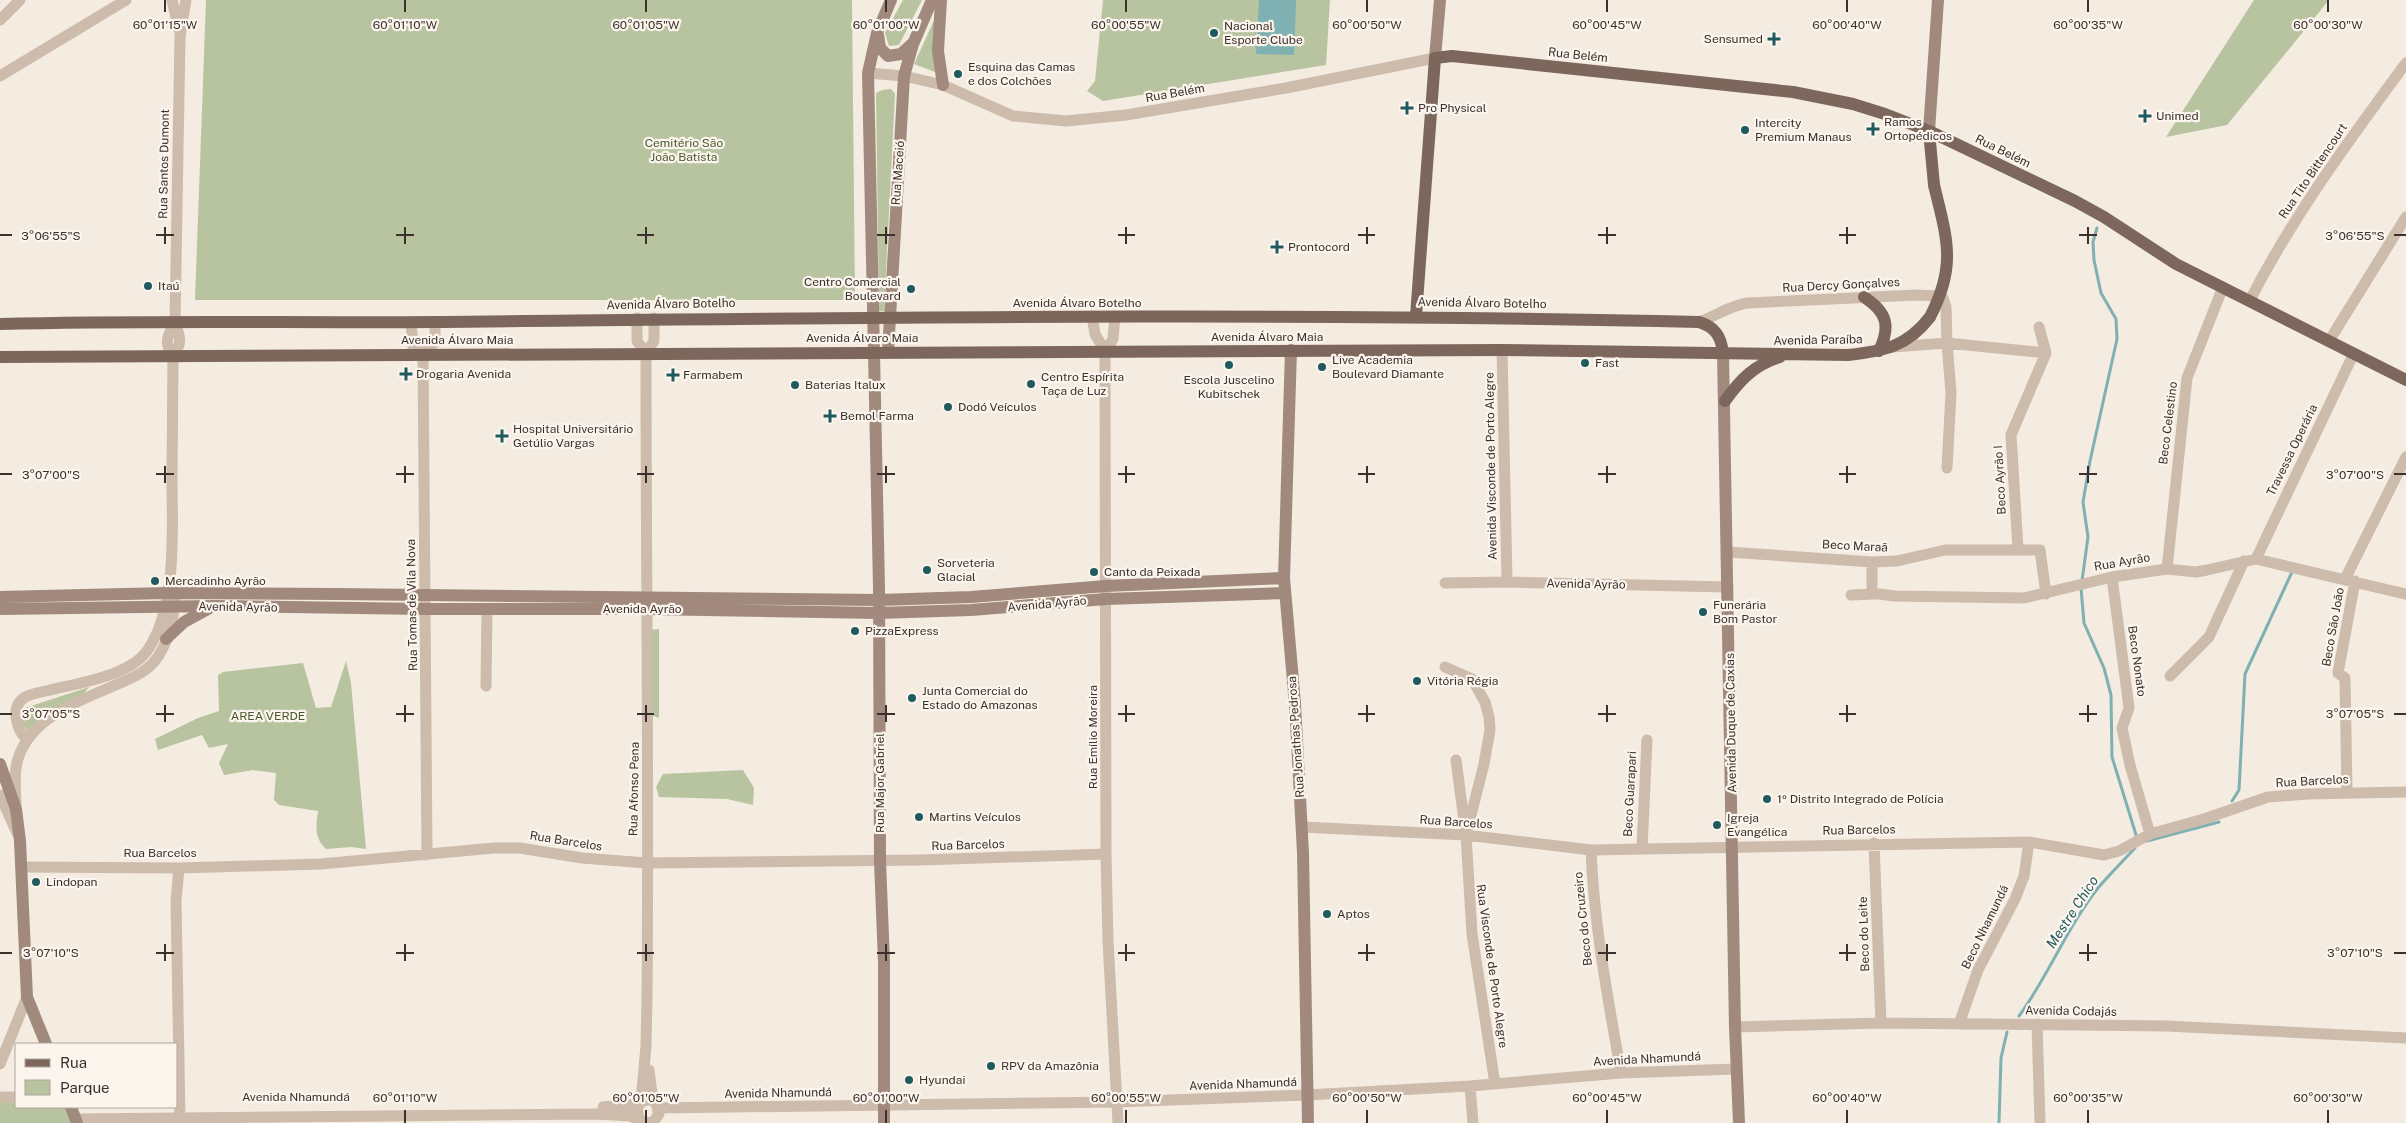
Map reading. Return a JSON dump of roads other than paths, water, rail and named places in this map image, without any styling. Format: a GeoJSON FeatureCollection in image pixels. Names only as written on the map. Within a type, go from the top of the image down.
{"type":"FeatureCollection","features":[{"type":"Feature","properties":{"kind":"main road","name":"Rua Belém"},"geometry":{"type":"LineString","coordinates":[[1435,58],[1452,56],[1793,92],[1854,104],[1929,131],[2084,206],[2176,264],[2406,380]]}},
{"type":"Feature","properties":{"kind":"main road"},"geometry":{"type":"LineString","coordinates":[[1416,316],[1435,58]]}},
{"type":"Feature","properties":{"kind":"main road","name":"Avenida Paraíba"},"geometry":{"type":"LineString","coordinates":[[1723,353],[1848,355],[1893,347],[1920,330],[1930,317],[1945,282],[1948,263],[1947,242],[1934,185],[1929,131]]}},
{"type":"Feature","properties":{"kind":"main road"},"geometry":{"type":"LineString","coordinates":[[1864,297],[1883,313],[1886,323],[1886,334],[1879,351]]}},
{"type":"Feature","properties":{"kind":"main road","name":"Avenida Álvaro Botelho"},"geometry":{"type":"LineString","coordinates":[[411,322],[872,316],[1416,316],[1699,322]]}},
{"type":"Feature","properties":{"kind":"main road","name":"Avenida Álvaro Maia"},"geometry":{"type":"LineString","coordinates":[[0,324],[411,322]]}},
{"type":"Feature","properties":{"kind":"main road"},"geometry":{"type":"LineString","coordinates":[[1699,322],[1712,327],[1718,334],[1723,353]]}},
{"type":"Feature","properties":{"kind":"main road","name":"Avenida Álvaro Maia"},"geometry":{"type":"LineString","coordinates":[[0,357],[1291,350],[1723,353]]}},
{"type":"Feature","properties":{"kind":"main road"},"geometry":{"type":"LineString","coordinates":[[1724,401],[1750,371],[1772,360],[1788,355]]}},
{"type":"Feature","properties":{"kind":"street"},"geometry":{"type":"LineString","coordinates":[[0,20],[20,0]]}},
{"type":"Feature","properties":{"kind":"street"},"geometry":{"type":"LineString","coordinates":[[0,76],[126,0]]}},
{"type":"Feature","properties":{"kind":"street","name":"Rua Santos Dumont"},"geometry":{"type":"LineString","coordinates":[[172,0],[180,37]]}},
{"type":"Feature","properties":{"kind":"street","name":"Rua Santos Dumont"},"geometry":{"type":"LineString","coordinates":[[16,809],[16,769],[21,750],[27,740],[42,724],[65,708],[144,671],[154,661],[166,639],[171,600],[173,355],[179,348],[180,341],[175,322],[180,37],[186,0]]}},
{"type":"Feature","properties":{"kind":"street","name":"Rua Maceió"},"geometry":{"type":"LineString","coordinates":[[874,352],[868,73],[877,32],[891,0]]}},
{"type":"Feature","properties":{"kind":"street","name":"Rua Maceió"},"geometry":{"type":"LineString","coordinates":[[888,352],[904,76],[913,44],[932,0]]}},
{"type":"Feature","properties":{"kind":"street"},"geometry":{"type":"LineString","coordinates":[[941,0],[938,51],[943,85]]}},
{"type":"Feature","properties":{"kind":"street"},"geometry":{"type":"LineString","coordinates":[[1435,58],[1440,0]]}},
{"type":"Feature","properties":{"kind":"street"},"geometry":{"type":"LineString","coordinates":[[1929,131],[1938,0]]}},
{"type":"Feature","properties":{"kind":"street"},"geometry":{"type":"LineString","coordinates":[[877,32],[880,48],[888,56],[901,54],[913,44]]}},
{"type":"Feature","properties":{"kind":"street","name":"Rua Belém"},"geometry":{"type":"LineString","coordinates":[[868,73],[904,76],[943,85],[1012,116],[1057,120],[1096,120],[1286,88],[1435,58]]}},
{"type":"Feature","properties":{"kind":"street","name":"Rua Tito Bittencourt"},"geometry":{"type":"LineString","coordinates":[[2250,300],[2284,240],[2344,147],[2406,63]]}},
{"type":"Feature","properties":{"kind":"street"},"geometry":{"type":"LineString","coordinates":[[2329,341],[2406,217]]}},
{"type":"Feature","properties":{"kind":"street","name":"Beco Celestino"},"geometry":{"type":"LineString","coordinates":[[2166,569],[2187,378],[2223,287]]}},
{"type":"Feature","properties":{"kind":"street","name":"Rua Dercy Gonçalves"},"geometry":{"type":"LineString","coordinates":[[1699,322],[1732,306],[1747,303],[1916,295],[1936,296],[1944,298],[1948,343]]}},
{"type":"Feature","properties":{"kind":"street","name":"Rua Emílio Moreira"},"geometry":{"type":"LineString","coordinates":[[1092,316],[1095,334],[1105,351],[1106,854],[1108,941],[1118,1123]]}},
{"type":"Feature","properties":{"kind":"street","name":"Rua Emílio Moreira"},"geometry":{"type":"LineString","coordinates":[[1105,351],[1113,339],[1116,316]]}},
{"type":"Feature","properties":{"kind":"street","name":"Rua Afonso Pena"},"geometry":{"type":"LineString","coordinates":[[637,318],[638,341],[646,353]]}},
{"type":"Feature","properties":{"kind":"street","name":"Rua Afonso Pena"},"geometry":{"type":"LineString","coordinates":[[640,1103],[646,1046],[649,707],[646,602],[646,353],[654,341],[654,318]]}},
{"type":"Feature","properties":{"kind":"street","name":"Rua Tomas de Vila Nova"},"geometry":{"type":"LineString","coordinates":[[411,322],[413,347],[423,354],[427,855]]}},
{"type":"Feature","properties":{"kind":"street"},"geometry":{"type":"LineString","coordinates":[[423,354],[435,342],[435,322]]}},
{"type":"Feature","properties":{"kind":"street"},"geometry":{"type":"LineString","coordinates":[[1893,347],[1948,343],[2046,353],[2039,327]]}},
{"type":"Feature","properties":{"kind":"street"},"geometry":{"type":"LineString","coordinates":[[1947,468],[1951,393],[1948,343]]}},
{"type":"Feature","properties":{"kind":"street","name":"Rua Jonathas Pedrosa"},"geometry":{"type":"LineString","coordinates":[[1291,350],[1284,593],[1295,704],[1302,827],[1308,1123]]}},
{"type":"Feature","properties":{"kind":"street","name":"Avenida Visconde de Porto Alegre"},"geometry":{"type":"LineString","coordinates":[[1502,350],[1507,582]]}},
{"type":"Feature","properties":{"kind":"street","name":"Rua Major Gabriel"},"geometry":{"type":"LineString","coordinates":[[874,352],[879,600],[880,861],[884,962],[884,1123]]}},
{"type":"Feature","properties":{"kind":"street","name":"Avenida Duque de Caxias"},"geometry":{"type":"LineString","coordinates":[[1723,353],[1735,1027],[1739,1123]]}},
{"type":"Feature","properties":{"kind":"street","name":"Beco Ayrão I"},"geometry":{"type":"LineString","coordinates":[[2018,549],[2012,435],[2046,353]]}},
{"type":"Feature","properties":{"kind":"street","name":"Travessa Operária"},"geometry":{"type":"LineString","coordinates":[[2170,676],[2209,637],[2250,560],[2354,353]]}},
{"type":"Feature","properties":{"kind":"street"},"geometry":{"type":"LineString","coordinates":[[2350,580],[2406,457]]}},
{"type":"Feature","properties":{"kind":"street","name":"Beco Maraã"},"geometry":{"type":"LineString","coordinates":[[1728,552],[1897,562],[1945,550],[2040,550],[2046,594]]}},
{"type":"Feature","properties":{"kind":"street","name":"Rua Ayrão"},"geometry":{"type":"LineString","coordinates":[[1851,595],[2024,598],[2112,577],[2166,569],[2196,572],[2250,560],[2350,580],[2404,594]]}},
{"type":"Feature","properties":{"kind":"street"},"geometry":{"type":"LineString","coordinates":[[1872,562],[1873,594]]}},
{"type":"Feature","properties":{"kind":"street","name":"Beco Nonato"},"geometry":{"type":"LineString","coordinates":[[2112,577],[2129,708],[2122,728],[2130,765],[2150,834]]}},
{"type":"Feature","properties":{"kind":"street","name":"Avenida Ayrão"},"geometry":{"type":"LineString","coordinates":[[0,609],[171,600],[425,595],[646,602],[879,613],[971,610],[1106,593],[1284,578]]}},
{"type":"Feature","properties":{"kind":"street","name":"Beco São João"},"geometry":{"type":"LineString","coordinates":[[2347,792],[2345,678],[2338,673],[2350,580]]}},
{"type":"Feature","properties":{"kind":"street","name":"Avenida Ayrão"},"geometry":{"type":"LineString","coordinates":[[1445,583],[1507,582],[1728,587]]}},
{"type":"Feature","properties":{"kind":"street","name":"Avenida Ayrão"},"geometry":{"type":"LineString","coordinates":[[0,597],[171,600],[215,606],[487,609],[646,602],[879,600],[1106,593],[1284,593]]}},
{"type":"Feature","properties":{"kind":"street"},"geometry":{"type":"LineString","coordinates":[[971,597],[971,610]]}},
{"type":"Feature","properties":{"kind":"street","name":"Rua Santos Dumont"},"geometry":{"type":"LineString","coordinates":[[27,740],[16,720],[15,713],[20,702],[32,694],[101,677],[136,662],[147,651],[171,600]]}},
{"type":"Feature","properties":{"kind":"street"},"geometry":{"type":"LineString","coordinates":[[166,639],[193,616],[215,606]]}},
{"type":"Feature","properties":{"kind":"street"},"geometry":{"type":"LineString","coordinates":[[486,686],[487,609]]}},
{"type":"Feature","properties":{"kind":"street","name":"Rua Visconde de Porto Alegre"},"geometry":{"type":"LineString","coordinates":[[1445,667],[1472,679],[1485,702],[1490,717],[1490,730],[1484,764],[1466,834],[1472,934],[1495,1084]]}},
{"type":"Feature","properties":{"kind":"street","name":"Beco Guarapari"},"geometry":{"type":"LineString","coordinates":[[1642,849],[1647,740]]}},
{"type":"Feature","properties":{"kind":"street"},"geometry":{"type":"LineString","coordinates":[[1456,760],[1466,834]]}},
{"type":"Feature","properties":{"kind":"street"},"geometry":{"type":"LineString","coordinates":[[0,764],[16,809],[20,841],[27,997],[46,1043]]}},
{"type":"Feature","properties":{"kind":"street","name":"Rua Barcelos"},"geometry":{"type":"LineString","coordinates":[[1302,827],[1466,834],[1591,850],[2030,842],[2104,855],[2119,851],[2150,834],[2204,819],[2268,797],[2347,792],[2406,792]]}},
{"type":"Feature","properties":{"kind":"street"},"geometry":{"type":"LineString","coordinates":[[0,795],[20,841]]}},
{"type":"Feature","properties":{"kind":"street","name":"Beco Nhamundá"},"geometry":{"type":"LineString","coordinates":[[1959,1024],[1978,970],[2015,899],[2024,876],[2030,842]]}},
{"type":"Feature","properties":{"kind":"street","name":"Beco do Leite"},"geometry":{"type":"LineString","coordinates":[[1874,844],[1881,1023]]}},
{"type":"Feature","properties":{"kind":"street","name":"Rua Barcelos"},"geometry":{"type":"LineString","coordinates":[[22,867],[179,868],[321,864],[427,855],[471,849],[520,848],[591,859],[647,863],[880,861],[1106,854]]}},
{"type":"Feature","properties":{"kind":"street","name":"Beco do Cruzeiro"},"geometry":{"type":"LineString","coordinates":[[1591,850],[1592,897],[1601,962],[1621,1073]]}},
{"type":"Feature","properties":{"kind":"street"},"geometry":{"type":"LineString","coordinates":[[179,868],[176,901],[180,1115]]}},
{"type":"Feature","properties":{"kind":"street"},"geometry":{"type":"LineString","coordinates":[[0,1064],[27,997]]}},
{"type":"Feature","properties":{"kind":"street","name":"Avenida Codajás"},"geometry":{"type":"LineString","coordinates":[[1735,1027],[1881,1023],[2167,1026],[2406,1038]]}},
{"type":"Feature","properties":{"kind":"street"},"geometry":{"type":"LineString","coordinates":[[2037,1024],[2040,1123]]}},
{"type":"Feature","properties":{"kind":"street","name":"Rua Afonso Pena"},"geometry":{"type":"LineString","coordinates":[[646,1046],[656,1104]]}},
{"type":"Feature","properties":{"kind":"street","name":"Avenida Nhamundá"},"geometry":{"type":"LineString","coordinates":[[656,1104],[884,1106],[1117,1102],[1307,1095],[1470,1086],[1621,1073],[1736,1069]]}},
{"type":"Feature","properties":{"kind":"street"},"geometry":{"type":"LineString","coordinates":[[1470,1086],[1473,1123]]}},
{"type":"Feature","properties":{"kind":"street"},"geometry":{"type":"LineString","coordinates":[[0,1097],[15,1097]]}},
{"type":"Feature","properties":{"kind":"street"},"geometry":{"type":"LineString","coordinates":[[647,1100],[656,1104],[660,1114],[646,1121],[637,1114],[640,1103],[647,1100]]}},
{"type":"Feature","properties":{"kind":"street","name":"Avenida Nhamundá"},"geometry":{"type":"LineString","coordinates":[[433,1116],[595,1108],[640,1103]]}},
{"type":"Feature","properties":{"kind":"street","name":"Avenida Nhamundá"},"geometry":{"type":"LineString","coordinates":[[74,1115],[433,1116],[596,1114],[646,1121]]}},
{"type":"Feature","properties":{"kind":"water"},"geometry":{"type":"Polygon","coordinates":[[[1259,0],[1296,0],[1294,55],[1256,54],[1259,0]]]}},
{"type":"Feature","properties":{"kind":"waterway"},"geometry":{"type":"LineString","coordinates":[[2097,228],[2093,242],[2094,260],[2101,293],[2116,319],[2117,339],[2090,461],[2083,502],[2088,537],[2081,588],[2084,623],[2104,668],[2111,695],[2112,757],[2137,838]]}},
{"type":"Feature","properties":{"kind":"waterway","name":"Mestre Chico"},"geometry":{"type":"LineString","coordinates":[[2232,801],[2239,790],[2245,674],[2292,572]]}},
{"type":"Feature","properties":{"kind":"waterway","name":"Mestre Chico"},"geometry":{"type":"LineString","coordinates":[[2147,841],[2219,822]]}},
{"type":"Feature","properties":{"kind":"waterway","name":"Mestre Chico"},"geometry":{"type":"LineString","coordinates":[[2019,1016],[2087,903],[2098,888],[2135,848]]}},
{"type":"Feature","properties":{"kind":"waterway","name":"Mestre Chico"},"geometry":{"type":"LineString","coordinates":[[1999,1123],[2001,1058],[2007,1032]]}},
{"type":"Feature","properties":{"kind":"place","name":"Nacional Esporte Clube"},"geometry":{"type":"Point","coordinates":[1214,33]}},
{"type":"Feature","properties":{"kind":"place","name":"Sensumed"},"geometry":{"type":"Point","coordinates":[1774,39]}},
{"type":"Feature","properties":{"kind":"place","name":"Esquina das Camas e dos Colchões"},"geometry":{"type":"Point","coordinates":[958,74]}},
{"type":"Feature","properties":{"kind":"place","name":"Pro Physical"},"geometry":{"type":"Point","coordinates":[1407,108]}},
{"type":"Feature","properties":{"kind":"place","name":"Unimed"},"geometry":{"type":"Point","coordinates":[2145,116]}},
{"type":"Feature","properties":{"kind":"place","name":"Ramos Ortopédicos"},"geometry":{"type":"Point","coordinates":[1873,129]}},
{"type":"Feature","properties":{"kind":"place","name":"Intercity Premium Manaus"},"geometry":{"type":"Point","coordinates":[1745,130]}},
{"type":"Feature","properties":{"kind":"place","name":"Prontocord"},"geometry":{"type":"Point","coordinates":[1277,247]}},
{"type":"Feature","properties":{"kind":"place","name":"Itaú"},"geometry":{"type":"Point","coordinates":[148,286]}},
{"type":"Feature","properties":{"kind":"place","name":"Centro Comercial Boulevard"},"geometry":{"type":"Point","coordinates":[911,289]}},
{"type":"Feature","properties":{"kind":"place","name":"Fast"},"geometry":{"type":"Point","coordinates":[1585,363]}},
{"type":"Feature","properties":{"kind":"place","name":"Escola Juscelino Kubitschek"},"geometry":{"type":"Point","coordinates":[1229,365]}},
{"type":"Feature","properties":{"kind":"place","name":"Live Academia Boulevard Diamante"},"geometry":{"type":"Point","coordinates":[1322,367]}},
{"type":"Feature","properties":{"kind":"place","name":"Drogaria Avenida"},"geometry":{"type":"Point","coordinates":[406,374]}},
{"type":"Feature","properties":{"kind":"place","name":"Farmabem"},"geometry":{"type":"Point","coordinates":[673,375]}},
{"type":"Feature","properties":{"kind":"place","name":"Centro Espírita Taça de Luz"},"geometry":{"type":"Point","coordinates":[1031,384]}},
{"type":"Feature","properties":{"kind":"place","name":"Baterias Italux"},"geometry":{"type":"Point","coordinates":[795,385]}},
{"type":"Feature","properties":{"kind":"place","name":"Dodó Veículos"},"geometry":{"type":"Point","coordinates":[948,407]}},
{"type":"Feature","properties":{"kind":"place","name":"Bemol Farma"},"geometry":{"type":"Point","coordinates":[830,416]}},
{"type":"Feature","properties":{"kind":"place","name":"Hospital Universitário Getúlio Vargas"},"geometry":{"type":"Point","coordinates":[502,436]}},
{"type":"Feature","properties":{"kind":"place","name":"Sorveteria Glacial"},"geometry":{"type":"Point","coordinates":[927,570]}},
{"type":"Feature","properties":{"kind":"place","name":"Canto da Peixada"},"geometry":{"type":"Point","coordinates":[1094,572]}},
{"type":"Feature","properties":{"kind":"place","name":"Mercadinho Ayrão"},"geometry":{"type":"Point","coordinates":[155,581]}},
{"type":"Feature","properties":{"kind":"place","name":"Funerária Bom Pastor"},"geometry":{"type":"Point","coordinates":[1703,612]}},
{"type":"Feature","properties":{"kind":"place","name":"PizzaExpress"},"geometry":{"type":"Point","coordinates":[855,631]}},
{"type":"Feature","properties":{"kind":"place","name":"Vitória Régia"},"geometry":{"type":"Point","coordinates":[1417,681]}},
{"type":"Feature","properties":{"kind":"place","name":"Junta Comercial do Estado do Amazonas"},"geometry":{"type":"Point","coordinates":[912,698]}},
{"type":"Feature","properties":{"kind":"place","name":"1º Distrito Integrado de Polícia"},"geometry":{"type":"Point","coordinates":[1767,799]}},
{"type":"Feature","properties":{"kind":"place","name":"Martins Veículos"},"geometry":{"type":"Point","coordinates":[919,817]}},
{"type":"Feature","properties":{"kind":"place","name":"Igreja Evangélica"},"geometry":{"type":"Point","coordinates":[1717,825]}},
{"type":"Feature","properties":{"kind":"place","name":"Lindopan"},"geometry":{"type":"Point","coordinates":[36,882]}},
{"type":"Feature","properties":{"kind":"place","name":"Aptos"},"geometry":{"type":"Point","coordinates":[1327,914]}},
{"type":"Feature","properties":{"kind":"place","name":"RPV da Amazônia"},"geometry":{"type":"Point","coordinates":[991,1066]}},
{"type":"Feature","properties":{"kind":"place","name":"Hyundai"},"geometry":{"type":"Point","coordinates":[909,1080]}},
{"type":"Feature","properties":{"kind":"park label","name":"Cemitério São João Batista"},"geometry":{"type":"Point","coordinates":[684,150]}},
{"type":"Feature","properties":{"kind":"park label","name":"AREA VERDE"},"geometry":{"type":"Point","coordinates":[268,716]}}]}
